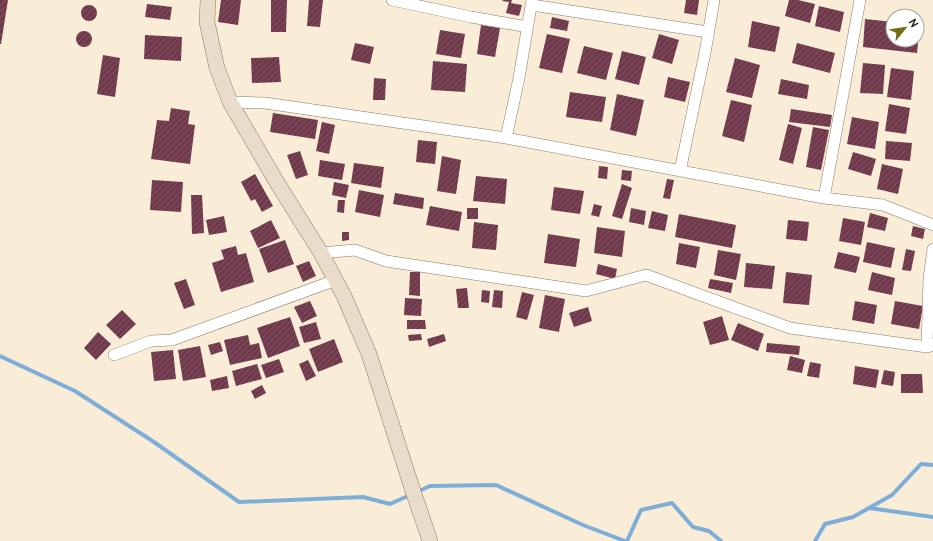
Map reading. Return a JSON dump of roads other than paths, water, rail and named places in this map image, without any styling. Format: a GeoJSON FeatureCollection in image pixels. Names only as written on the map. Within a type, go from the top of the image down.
{"type":"FeatureCollection","features":[{"type":"Feature","properties":{"kind":"street"},"geometry":{"type":"LineString","coordinates":[[208,0],[207,22],[217,68],[230,102],[276,181],[321,253],[344,296],[369,354],[430,541]]}},
{"type":"Feature","properties":{"kind":"street"},"geometry":{"type":"LineString","coordinates":[[392,0],[471,17],[528,27]]}},
{"type":"Feature","properties":{"kind":"street"},"geometry":{"type":"LineString","coordinates":[[680,171],[705,53],[714,0]]}},
{"type":"Feature","properties":{"kind":"street"},"geometry":{"type":"LineString","coordinates":[[824,198],[860,0]]}},
{"type":"Feature","properties":{"kind":"street"},"geometry":{"type":"LineString","coordinates":[[506,138],[519,78],[532,2],[708,32]]}},
{"type":"Feature","properties":{"kind":"street"},"geometry":{"type":"LineString","coordinates":[[230,102],[265,103],[506,138],[824,198],[883,205],[933,224]]}},
{"type":"Feature","properties":{"kind":"street"},"geometry":{"type":"LineString","coordinates":[[321,253],[355,250],[386,261],[586,291],[646,275],[790,328],[930,346],[929,279],[933,249]]}},
{"type":"Feature","properties":{"kind":"street"},"geometry":{"type":"LineString","coordinates":[[114,355],[151,341],[172,340],[336,280]]}},
{"type":"Feature","properties":{"kind":"waterway"},"geometry":{"type":"LineString","coordinates":[[0,356],[75,391],[154,442],[239,502],[363,497],[390,504],[430,486],[496,485],[583,525],[625,541]]}},
{"type":"Feature","properties":{"kind":"waterway"},"geometry":{"type":"LineString","coordinates":[[815,541],[825,524],[853,517],[892,495],[921,464],[933,465]]}},
{"type":"Feature","properties":{"kind":"waterway"},"geometry":{"type":"LineString","coordinates":[[627,541],[641,510],[672,503],[693,527],[709,531],[721,541]]}},
{"type":"Feature","properties":{"kind":"waterway"},"geometry":{"type":"LineString","coordinates":[[869,508],[933,517]]}}]}
